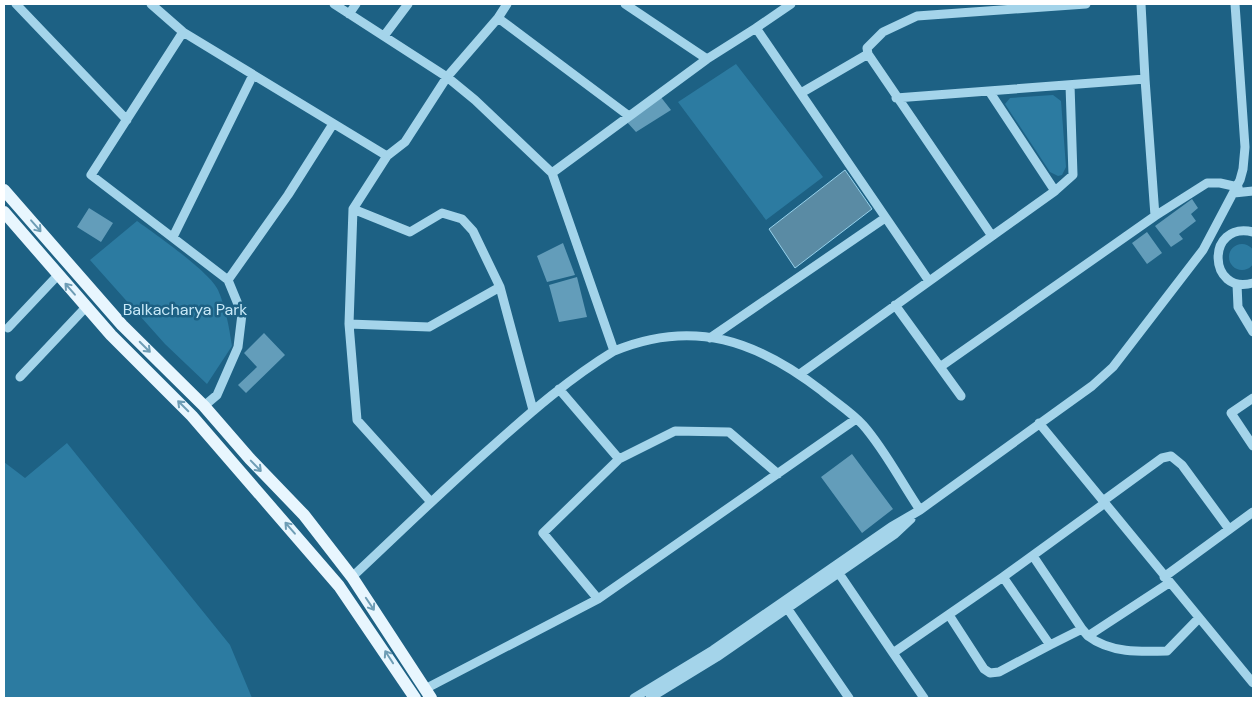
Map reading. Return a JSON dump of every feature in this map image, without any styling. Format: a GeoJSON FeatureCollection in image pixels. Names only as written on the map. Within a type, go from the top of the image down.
{"type":"FeatureCollection","features":[{"type":"Feature","properties":{"kind":"main road"},"geometry":{"type":"LineString","coordinates":[[4,190],[122,325],[204,406],[250,459],[304,516],[352,577],[428,694]]}},
{"type":"Feature","properties":{"kind":"main road"},"geometry":{"type":"LineString","coordinates":[[5,216],[111,335],[192,416],[340,586],[415,698]]}},
{"type":"Feature","properties":{"kind":"street"},"geometry":{"type":"LineString","coordinates":[[16,4],[127,120]]}},
{"type":"Feature","properties":{"kind":"street"},"geometry":{"type":"LineString","coordinates":[[151,4],[183,32],[387,156]]}},
{"type":"Feature","properties":{"kind":"street"},"geometry":{"type":"LineString","coordinates":[[334,4],[447,78],[474,100],[552,173],[614,351]]}},
{"type":"Feature","properties":{"kind":"street"},"geometry":{"type":"LineString","coordinates":[[349,14],[356,4]]}},
{"type":"Feature","properties":{"kind":"street"},"geometry":{"type":"LineString","coordinates":[[384,36],[408,4]]}},
{"type":"Feature","properties":{"kind":"street"},"geometry":{"type":"LineString","coordinates":[[431,502],[357,420],[349,324],[353,209],[387,156],[405,142],[447,78],[498,18],[507,4]]}},
{"type":"Feature","properties":{"kind":"street"},"geometry":{"type":"LineString","coordinates":[[625,4],[707,59]]}},
{"type":"Feature","properties":{"kind":"street"},"geometry":{"type":"LineString","coordinates":[[552,173],[707,59],[756,28],[781,7],[791,4]]}},
{"type":"Feature","properties":{"kind":"street"},"geometry":{"type":"LineString","coordinates":[[992,236],[896,98],[868,54],[867,48],[883,32],[917,16],[991,7],[1086,4]]}},
{"type":"Feature","properties":{"kind":"street"},"geometry":{"type":"LineString","coordinates":[[1141,4],[1155,216]]}},
{"type":"Feature","properties":{"kind":"street"},"geometry":{"type":"LineString","coordinates":[[650,698],[717,657],[837,570],[891,527],[920,510],[1103,377],[1204,250],[1236,190],[1243,169],[1245,147],[1235,4]]}},
{"type":"Feature","properties":{"kind":"street"},"geometry":{"type":"LineString","coordinates":[[498,18],[629,116]]}},
{"type":"Feature","properties":{"kind":"street"},"geometry":{"type":"LineString","coordinates":[[756,28],[929,281]]}},
{"type":"Feature","properties":{"kind":"street"},"geometry":{"type":"LineString","coordinates":[[183,32],[91,175],[228,280],[242,314],[238,347],[217,395],[204,406]]}},
{"type":"Feature","properties":{"kind":"street"},"geometry":{"type":"LineString","coordinates":[[801,93],[868,54]]}},
{"type":"Feature","properties":{"kind":"street"},"geometry":{"type":"LineString","coordinates":[[173,237],[253,76]]}},
{"type":"Feature","properties":{"kind":"street"},"geometry":{"type":"LineString","coordinates":[[896,98],[1145,79]]}},
{"type":"Feature","properties":{"kind":"street"},"geometry":{"type":"LineString","coordinates":[[800,374],[1071,178],[1074,170],[1070,85]]}},
{"type":"Feature","properties":{"kind":"street"},"geometry":{"type":"LineString","coordinates":[[988,91],[1055,191]]}},
{"type":"Feature","properties":{"kind":"street"},"geometry":{"type":"LineString","coordinates":[[228,280],[288,195],[333,124]]}},
{"type":"Feature","properties":{"kind":"street"},"geometry":{"type":"LineString","coordinates":[[940,367],[1155,216],[1207,183],[1220,183],[1236,190],[1253,191]]}},
{"type":"Feature","properties":{"kind":"street"},"geometry":{"type":"LineString","coordinates":[[353,209],[410,232],[442,213],[462,219],[473,231],[500,287],[533,410]]}},
{"type":"Feature","properties":{"kind":"street"},"geometry":{"type":"LineString","coordinates":[[710,338],[885,218]]}},
{"type":"Feature","properties":{"kind":"street"},"geometry":{"type":"LineString","coordinates":[[1253,232],[1234,232],[1221,244],[1218,252],[1220,270],[1230,281],[1237,284],[1253,283]]}},
{"type":"Feature","properties":{"kind":"street"},"geometry":{"type":"LineString","coordinates":[[1204,250],[1218,252]]}},
{"type":"Feature","properties":{"kind":"street"},"geometry":{"type":"LineString","coordinates":[[8,328],[58,275]]}},
{"type":"Feature","properties":{"kind":"street"},"geometry":{"type":"LineString","coordinates":[[1237,284],[1238,307],[1253,332]]}},
{"type":"Feature","properties":{"kind":"street"},"geometry":{"type":"LineString","coordinates":[[349,324],[429,327],[500,287]]}},
{"type":"Feature","properties":{"kind":"street"},"geometry":{"type":"LineString","coordinates":[[895,305],[961,396]]}},
{"type":"Feature","properties":{"kind":"street"},"geometry":{"type":"LineString","coordinates":[[20,377],[86,307]]}},
{"type":"Feature","properties":{"kind":"street"},"geometry":{"type":"LineString","coordinates":[[352,577],[431,502],[559,389],[614,351],[634,343],[674,337],[710,338],[738,344],[765,353],[800,374],[856,419],[868,433],[920,510]]}},
{"type":"Feature","properties":{"kind":"street"},"geometry":{"type":"LineString","coordinates":[[559,389],[619,459]]}},
{"type":"Feature","properties":{"kind":"street"},"geometry":{"type":"LineString","coordinates":[[1253,398],[1231,413],[1253,446]]}},
{"type":"Feature","properties":{"kind":"street"},"geometry":{"type":"LineString","coordinates":[[428,694],[598,599],[856,419]]}},
{"type":"Feature","properties":{"kind":"street"},"geometry":{"type":"LineString","coordinates":[[1039,423],[1166,580],[1253,683]]}},
{"type":"Feature","properties":{"kind":"street"},"geometry":{"type":"LineString","coordinates":[[598,599],[544,533],[619,459],[675,430],[729,432],[778,474]]}},
{"type":"Feature","properties":{"kind":"street"},"geometry":{"type":"LineString","coordinates":[[893,653],[1032,556],[1162,458],[1171,456],[1182,465],[1229,529]]}},
{"type":"Feature","properties":{"kind":"street"},"geometry":{"type":"LineString","coordinates":[[949,615],[984,669],[990,673],[999,672],[1050,646],[1085,633],[1166,580],[1253,512]]}},
{"type":"Feature","properties":{"kind":"street"},"geometry":{"type":"LineString","coordinates":[[1032,556],[1085,633],[1099,643],[1122,650],[1167,651],[1199,618]]}},
{"type":"Feature","properties":{"kind":"street"},"geometry":{"type":"LineString","coordinates":[[837,570],[924,698]]}},
{"type":"Feature","properties":{"kind":"street"},"geometry":{"type":"LineString","coordinates":[[1003,577],[1050,646]]}},
{"type":"Feature","properties":{"kind":"street"},"geometry":{"type":"LineString","coordinates":[[785,606],[847,695],[837,698]]}},
{"type":"Feature","properties":{"kind":"street"},"geometry":{"type":"LineString","coordinates":[[634,698],[785,606]]}},
{"type":"Feature","properties":{"kind":"green space"},"geometry":{"type":"Polygon","coordinates":[[[736,64],[823,177],[766,220],[678,102],[736,64]]]}},
{"type":"Feature","properties":{"kind":"green space"},"geometry":{"type":"Polygon","coordinates":[[[1053,95],[1061,101],[1066,167],[1062,175],[1058,176],[1050,172],[1005,104],[1010,98],[1053,95]]]}},
{"type":"Feature","properties":{"kind":"green space","name":"Balkacharya Park"},"geometry":{"type":"Polygon","coordinates":[[[137,221],[205,273],[218,290],[225,311],[232,346],[207,384],[165,344],[90,260],[137,221]]]}},
{"type":"Feature","properties":{"kind":"green space"},"geometry":{"type":"Polygon","coordinates":[[[1242,244],[1251,248],[1255,257],[1251,266],[1242,270],[1233,266],[1229,257],[1233,248],[1242,244]]]}},
{"type":"Feature","properties":{"kind":"green space"},"geometry":{"type":"Polygon","coordinates":[[[67,443],[230,645],[252,698],[4,698],[4,462],[25,478],[67,443]]]}},
{"type":"Feature","properties":{"kind":"shaded area"},"geometry":{"type":"Polygon","coordinates":[[[845,170],[872,209],[795,268],[769,229],[845,170]]]}},
{"type":"Feature","properties":{"kind":"building"},"geometry":{"type":"Polygon","coordinates":[[[660,96],[671,110],[636,132],[626,121],[660,96]]]}},
{"type":"Feature","properties":{"kind":"building"},"geometry":{"type":"Polygon","coordinates":[[[1192,199],[1198,208],[1191,214],[1196,221],[1179,234],[1183,239],[1171,247],[1155,226],[1192,199]]]}},
{"type":"Feature","properties":{"kind":"building"},"geometry":{"type":"Polygon","coordinates":[[[89,208],[113,223],[101,242],[77,227],[89,208]]]}},
{"type":"Feature","properties":{"kind":"building"},"geometry":{"type":"Polygon","coordinates":[[[1147,232],[1162,253],[1147,264],[1132,243],[1147,232]]]}},
{"type":"Feature","properties":{"kind":"building"},"geometry":{"type":"Polygon","coordinates":[[[563,243],[575,275],[547,282],[537,256],[563,243]]]}},
{"type":"Feature","properties":{"kind":"building"},"geometry":{"type":"Polygon","coordinates":[[[577,277],[587,317],[559,322],[549,285],[577,277]]]}},
{"type":"Feature","properties":{"kind":"building"},"geometry":{"type":"Polygon","coordinates":[[[264,333],[285,355],[246,393],[238,385],[257,367],[244,353],[264,333]]]}},
{"type":"Feature","properties":{"kind":"building"},"geometry":{"type":"Polygon","coordinates":[[[852,454],[893,509],[862,533],[821,477],[852,454]]]}}]}
